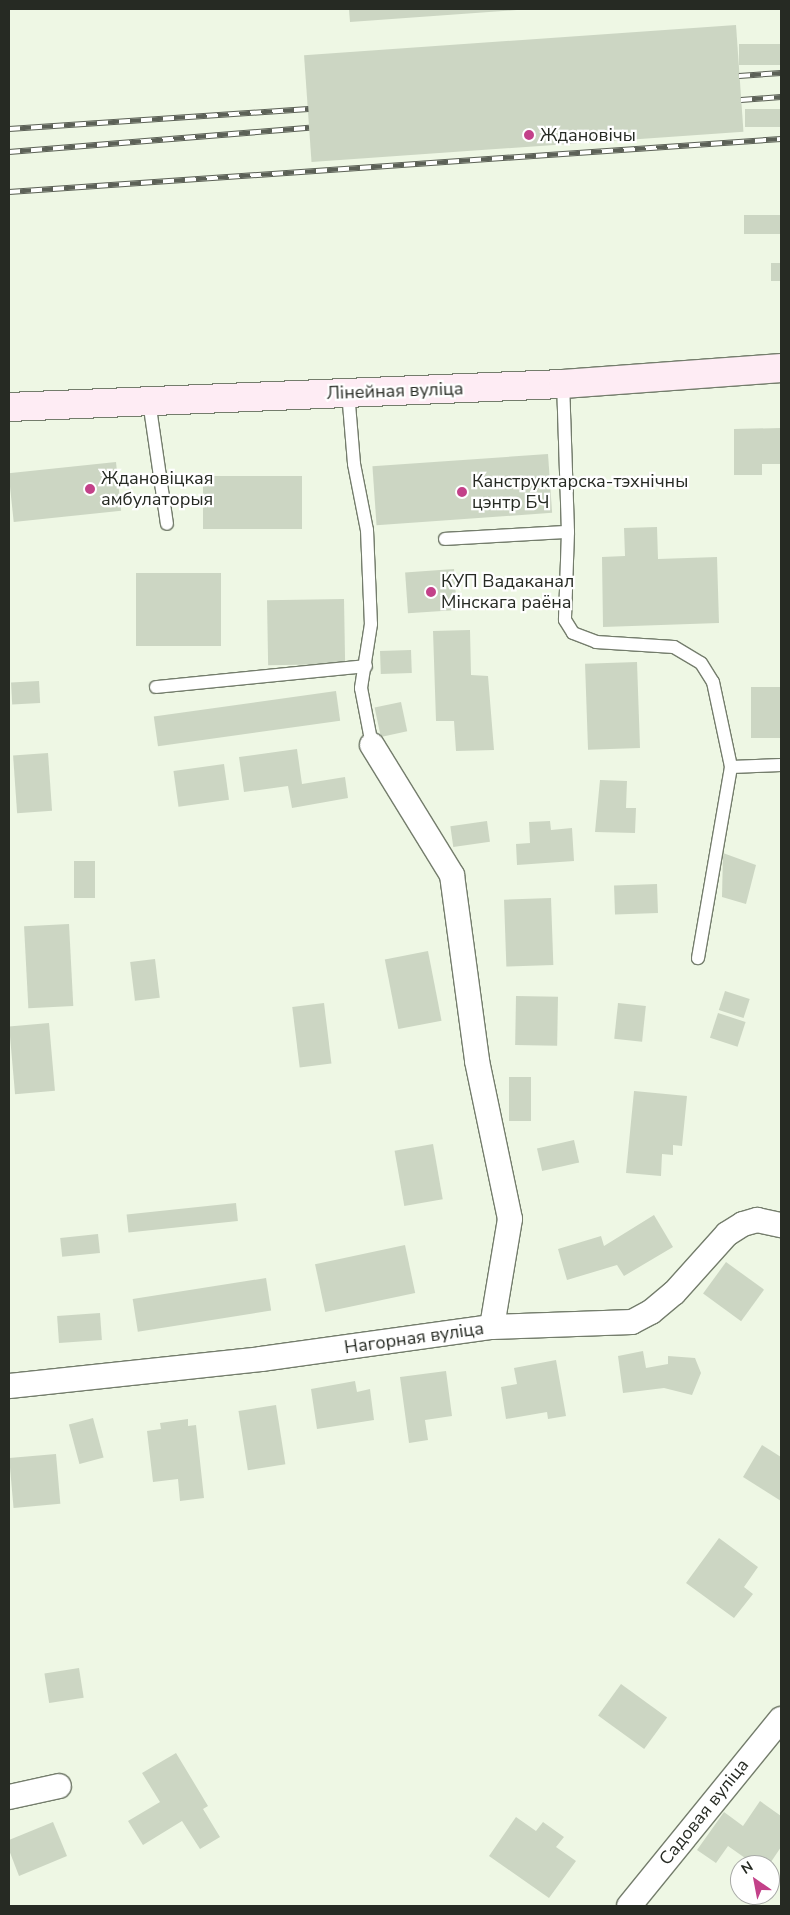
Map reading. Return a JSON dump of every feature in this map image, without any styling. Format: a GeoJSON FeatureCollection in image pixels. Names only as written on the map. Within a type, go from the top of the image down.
{"type":"FeatureCollection","features":[{"type":"Feature","properties":{"kind":"street","name":"Лінейная вуліца"},"geometry":{"type":"LineString","coordinates":[[9,408],[562,384],[781,368]]}},
{"type":"Feature","properties":{"kind":"street"},"geometry":{"type":"LineString","coordinates":[[372,745],[452,874],[477,1061],[510,1219],[492,1327]]}},
{"type":"Feature","properties":{"kind":"street","name":"Нагорная вуліца"},"geometry":{"type":"LineString","coordinates":[[9,1386],[261,1359],[492,1327],[632,1322],[651,1312],[674,1293],[727,1234],[743,1224],[757,1220],[781,1225]]}},
{"type":"Feature","properties":{"kind":"street","name":"Садовая вуліца"},"geometry":{"type":"LineString","coordinates":[[629,1906],[781,1719]]}},
{"type":"Feature","properties":{"kind":"street"},"geometry":{"type":"LineString","coordinates":[[9,1797],[59,1786]]}},
{"type":"Feature","properties":{"kind":"lane"},"geometry":{"type":"LineString","coordinates":[[562,384],[568,532],[565,620],[573,632],[596,642],[674,647],[701,663],[713,682],[731,767],[698,958]]}},
{"type":"Feature","properties":{"kind":"lane"},"geometry":{"type":"LineString","coordinates":[[348,392],[354,464],[367,530],[371,624],[366,666],[361,688],[372,745]]}},
{"type":"Feature","properties":{"kind":"lane"},"geometry":{"type":"LineString","coordinates":[[149,401],[167,524]]}},
{"type":"Feature","properties":{"kind":"lane"},"geometry":{"type":"LineString","coordinates":[[446,539],[568,532]]}},
{"type":"Feature","properties":{"kind":"lane"},"geometry":{"type":"LineString","coordinates":[[156,687],[366,666]]}},
{"type":"Feature","properties":{"kind":"lane"},"geometry":{"type":"LineString","coordinates":[[731,767],[781,765]]}},
{"type":"Feature","properties":{"kind":"building"},"geometry":{"type":"Polygon","coordinates":[[[349,9],[517,9],[517,10],[350,22],[349,9]]]}},
{"type":"Feature","properties":{"kind":"building"},"geometry":{"type":"Polygon","coordinates":[[[736,25],[743,132],[312,162],[304,55],[736,25]]]}},
{"type":"Feature","properties":{"kind":"building"},"geometry":{"type":"Polygon","coordinates":[[[739,44],[781,44],[781,65],[739,65],[739,44]]]}},
{"type":"Feature","properties":{"kind":"building"},"geometry":{"type":"Polygon","coordinates":[[[745,109],[781,109],[781,127],[745,127],[745,109]]]}},
{"type":"Feature","properties":{"kind":"building"},"geometry":{"type":"Polygon","coordinates":[[[744,215],[781,215],[781,234],[744,234],[744,215]]]}},
{"type":"Feature","properties":{"kind":"building"},"geometry":{"type":"Polygon","coordinates":[[[771,263],[781,263],[781,281],[771,281],[771,263]]]}},
{"type":"Feature","properties":{"kind":"building"},"geometry":{"type":"Polygon","coordinates":[[[781,428],[781,464],[762,464],[762,475],[734,475],[734,429],[781,428]]]}},
{"type":"Feature","properties":{"kind":"building","name":"Канструктарска-тэхнічны цэнтр БЧ"},"geometry":{"type":"Polygon","coordinates":[[[548,454],[552,513],[377,525],[372,466],[548,454]]]}},
{"type":"Feature","properties":{"kind":"building","name":"Ждановіцкая амбулаторыя"},"geometry":{"type":"Polygon","coordinates":[[[116,462],[121,511],[14,522],[9,473],[116,462]]]}},
{"type":"Feature","properties":{"kind":"building"},"geometry":{"type":"Polygon","coordinates":[[[203,476],[302,476],[302,529],[203,529],[203,476]]]}},
{"type":"Feature","properties":{"kind":"building"},"geometry":{"type":"Polygon","coordinates":[[[657,527],[658,559],[717,557],[719,623],[603,627],[602,557],[625,556],[624,528],[657,527]]]}},
{"type":"Feature","properties":{"kind":"building","name":"КУП Вадаканал Мінскага раёна"},"geometry":{"type":"Polygon","coordinates":[[[454,569],[457,610],[408,613],[405,572],[454,569]]]}},
{"type":"Feature","properties":{"kind":"building"},"geometry":{"type":"Polygon","coordinates":[[[136,573],[221,573],[221,646],[136,646],[136,573]]]}},
{"type":"Feature","properties":{"kind":"building"},"geometry":{"type":"Polygon","coordinates":[[[344,599],[345,664],[268,665],[267,600],[344,599]]]}},
{"type":"Feature","properties":{"kind":"building"},"geometry":{"type":"Polygon","coordinates":[[[470,630],[471,675],[488,676],[494,750],[456,751],[454,721],[436,721],[433,631],[470,630]]]}},
{"type":"Feature","properties":{"kind":"building"},"geometry":{"type":"Polygon","coordinates":[[[411,650],[412,673],[381,674],[380,651],[411,650]]]}},
{"type":"Feature","properties":{"kind":"building"},"geometry":{"type":"Polygon","coordinates":[[[637,662],[640,748],[588,750],[585,664],[637,662]]]}},
{"type":"Feature","properties":{"kind":"building"},"geometry":{"type":"Polygon","coordinates":[[[39,681],[40,703],[12,704],[11,682],[39,681]]]}},
{"type":"Feature","properties":{"kind":"building"},"geometry":{"type":"Polygon","coordinates":[[[751,687],[781,687],[781,738],[751,738],[751,687]]]}},
{"type":"Feature","properties":{"kind":"building"},"geometry":{"type":"Polygon","coordinates":[[[336,691],[340,721],[158,746],[154,717],[336,691]]]}},
{"type":"Feature","properties":{"kind":"building"},"geometry":{"type":"Polygon","coordinates":[[[401,702],[407,731],[381,737],[375,708],[401,702]]]}},
{"type":"Feature","properties":{"kind":"building"},"geometry":{"type":"Polygon","coordinates":[[[297,749],[302,784],[345,777],[348,798],[292,808],[288,786],[244,792],[239,757],[297,749]]]}},
{"type":"Feature","properties":{"kind":"building"},"geometry":{"type":"Polygon","coordinates":[[[48,753],[52,811],[17,813],[13,755],[48,753]]]}},
{"type":"Feature","properties":{"kind":"building"},"geometry":{"type":"Polygon","coordinates":[[[224,764],[229,800],[179,807],[173,771],[224,764]]]}},
{"type":"Feature","properties":{"kind":"building"},"geometry":{"type":"Polygon","coordinates":[[[600,780],[627,781],[626,808],[636,808],[635,833],[595,832],[600,780]]]}},
{"type":"Feature","properties":{"kind":"building"},"geometry":{"type":"Polygon","coordinates":[[[487,821],[490,842],[453,847],[450,826],[487,821]]]}},
{"type":"Feature","properties":{"kind":"building"},"geometry":{"type":"Polygon","coordinates":[[[550,821],[551,830],[572,828],[574,861],[517,865],[516,844],[530,843],[529,822],[550,821]]]}},
{"type":"Feature","properties":{"kind":"building"},"geometry":{"type":"Polygon","coordinates":[[[723,853],[756,865],[746,904],[722,897],[723,853]]]}},
{"type":"Feature","properties":{"kind":"building"},"geometry":{"type":"Polygon","coordinates":[[[74,861],[95,861],[95,898],[74,898],[74,861]]]}},
{"type":"Feature","properties":{"kind":"building"},"geometry":{"type":"Polygon","coordinates":[[[657,884],[658,913],[615,914],[614,886],[657,884]]]}},
{"type":"Feature","properties":{"kind":"building"},"geometry":{"type":"Polygon","coordinates":[[[551,898],[553,965],[506,967],[504,900],[551,898]]]}},
{"type":"Feature","properties":{"kind":"building"},"geometry":{"type":"Polygon","coordinates":[[[69,924],[73,1006],[28,1008],[24,926],[69,924]]]}},
{"type":"Feature","properties":{"kind":"building"},"geometry":{"type":"Polygon","coordinates":[[[428,951],[442,1021],[398,1029],[385,959],[428,951]]]}},
{"type":"Feature","properties":{"kind":"building"},"geometry":{"type":"Polygon","coordinates":[[[155,959],[160,998],[135,1001],[130,962],[155,959]]]}},
{"type":"Feature","properties":{"kind":"building"},"geometry":{"type":"Polygon","coordinates":[[[725,991],[750,999],[744,1018],[719,1010],[725,991]]]}},
{"type":"Feature","properties":{"kind":"building"},"geometry":{"type":"Polygon","coordinates":[[[516,996],[558,997],[557,1046],[515,1045],[516,996]]]}},
{"type":"Feature","properties":{"kind":"building"},"geometry":{"type":"Polygon","coordinates":[[[324,1003],[331,1064],[300,1067],[292,1007],[324,1003]]]}},
{"type":"Feature","properties":{"kind":"building"},"geometry":{"type":"Polygon","coordinates":[[[618,1003],[646,1006],[642,1042],[614,1039],[618,1003]]]}},
{"type":"Feature","properties":{"kind":"building"},"geometry":{"type":"Polygon","coordinates":[[[718,1013],[746,1022],[738,1047],[710,1038],[718,1013]]]}},
{"type":"Feature","properties":{"kind":"building"},"geometry":{"type":"Polygon","coordinates":[[[49,1023],[55,1091],[15,1094],[9,1026],[49,1023]]]}},
{"type":"Feature","properties":{"kind":"building"},"geometry":{"type":"Polygon","coordinates":[[[509,1077],[531,1077],[531,1121],[509,1121],[509,1077]]]}},
{"type":"Feature","properties":{"kind":"building"},"geometry":{"type":"Polygon","coordinates":[[[634,1091],[687,1096],[682,1146],[673,1145],[673,1155],[662,1154],[661,1176],[626,1173],[634,1091]]]}},
{"type":"Feature","properties":{"kind":"building"},"geometry":{"type":"Polygon","coordinates":[[[574,1140],[579,1162],[542,1171],[537,1149],[574,1140]]]}},
{"type":"Feature","properties":{"kind":"building"},"geometry":{"type":"Polygon","coordinates":[[[433,1144],[443,1199],[404,1206],[395,1151],[433,1144]]]}},
{"type":"Feature","properties":{"kind":"building"},"geometry":{"type":"Polygon","coordinates":[[[236,1203],[238,1221],[128,1232],[127,1214],[236,1203]]]}},
{"type":"Feature","properties":{"kind":"building"},"geometry":{"type":"Polygon","coordinates":[[[654,1215],[673,1247],[624,1276],[617,1265],[567,1280],[558,1249],[601,1236],[604,1246],[654,1215]]]}},
{"type":"Feature","properties":{"kind":"building"},"geometry":{"type":"Polygon","coordinates":[[[98,1234],[100,1253],[62,1257],[60,1238],[98,1234]]]}},
{"type":"Feature","properties":{"kind":"building"},"geometry":{"type":"Polygon","coordinates":[[[405,1245],[415,1293],[325,1312],[315,1264],[405,1245]]]}},
{"type":"Feature","properties":{"kind":"building"},"geometry":{"type":"Polygon","coordinates":[[[726,1262],[764,1290],[741,1321],[703,1294],[726,1262]]]}},
{"type":"Feature","properties":{"kind":"building"},"geometry":{"type":"Polygon","coordinates":[[[266,1278],[271,1311],[138,1332],[133,1299],[266,1278]]]}},
{"type":"Feature","properties":{"kind":"building"},"geometry":{"type":"Polygon","coordinates":[[[100,1313],[102,1340],[59,1343],[57,1316],[100,1313]]]}},
{"type":"Feature","properties":{"kind":"building"},"geometry":{"type":"Polygon","coordinates":[[[643,1351],[646,1368],[668,1364],[668,1356],[695,1358],[701,1373],[692,1395],[664,1388],[623,1393],[618,1356],[643,1351]]]}},
{"type":"Feature","properties":{"kind":"building"},"geometry":{"type":"Polygon","coordinates":[[[556,1360],[566,1416],[548,1419],[547,1412],[506,1419],[501,1387],[517,1384],[514,1368],[556,1360]]]}},
{"type":"Feature","properties":{"kind":"building"},"geometry":{"type":"Polygon","coordinates":[[[446,1371],[452,1416],[425,1420],[428,1440],[409,1443],[400,1377],[446,1371]]]}},
{"type":"Feature","properties":{"kind":"building"},"geometry":{"type":"Polygon","coordinates":[[[355,1381],[357,1392],[370,1389],[374,1420],[317,1429],[311,1389],[355,1381]]]}},
{"type":"Feature","properties":{"kind":"building"},"geometry":{"type":"Polygon","coordinates":[[[276,1405],[285,1464],[248,1470],[238,1411],[276,1405]]]}},
{"type":"Feature","properties":{"kind":"building"},"geometry":{"type":"Polygon","coordinates":[[[93,1418],[104,1458],[79,1464],[69,1424],[93,1418]]]}},
{"type":"Feature","properties":{"kind":"building"},"geometry":{"type":"Polygon","coordinates":[[[188,1419],[188,1426],[196,1425],[204,1498],[180,1501],[178,1479],[153,1482],[147,1431],[161,1429],[160,1423],[188,1419]]]}},
{"type":"Feature","properties":{"kind":"building"},"geometry":{"type":"Polygon","coordinates":[[[762,1445],[781,1457],[781,1501],[743,1477],[762,1445]]]}},
{"type":"Feature","properties":{"kind":"building"},"geometry":{"type":"Polygon","coordinates":[[[56,1454],[60,1504],[14,1508],[9,1458],[56,1454]]]}},
{"type":"Feature","properties":{"kind":"building"},"geometry":{"type":"Polygon","coordinates":[[[719,1538],[758,1567],[744,1587],[753,1594],[734,1618],[686,1583],[719,1538]]]}},
{"type":"Feature","properties":{"kind":"building"},"geometry":{"type":"Polygon","coordinates":[[[79,1668],[84,1698],[49,1703],[44,1673],[79,1668]]]}},
{"type":"Feature","properties":{"kind":"building"},"geometry":{"type":"Polygon","coordinates":[[[621,1684],[667,1718],[644,1749],[598,1716],[621,1684]]]}},
{"type":"Feature","properties":{"kind":"building"},"geometry":{"type":"Polygon","coordinates":[[[176,1753],[208,1806],[203,1809],[220,1837],[200,1849],[182,1821],[143,1845],[128,1821],[160,1802],[142,1773],[176,1753]]]}},
{"type":"Feature","properties":{"kind":"building"},"geometry":{"type":"Polygon","coordinates":[[[760,1801],[781,1816],[781,1847],[776,1855],[741,1855],[728,1846],[716,1863],[697,1850],[724,1812],[743,1826],[760,1801]]]}},
{"type":"Feature","properties":{"kind":"building"},"geometry":{"type":"Polygon","coordinates":[[[516,1817],[536,1831],[543,1822],[564,1837],[556,1847],[576,1861],[549,1898],[489,1856],[516,1817]]]}},
{"type":"Feature","properties":{"kind":"building"},"geometry":{"type":"Polygon","coordinates":[[[53,1822],[67,1856],[19,1876],[9,1850],[9,1840],[53,1822]]]}},
{"type":"Feature","properties":{"kind":"railway"},"geometry":{"type":"LineString","coordinates":[[739,76],[781,73]]}},
{"type":"Feature","properties":{"kind":"railway"},"geometry":{"type":"LineString","coordinates":[[741,100],[781,97]]}},
{"type":"Feature","properties":{"kind":"railway"},"geometry":{"type":"LineString","coordinates":[[9,129],[308,109]]}},
{"type":"Feature","properties":{"kind":"railway"},"geometry":{"type":"LineString","coordinates":[[9,152],[309,128]]}},
{"type":"Feature","properties":{"kind":"railway"},"geometry":{"type":"LineString","coordinates":[[9,192],[781,139]]}},
{"type":"Feature","properties":{"kind":"place","name":"Ждановічы"},"geometry":{"type":"Point","coordinates":[529,135]}},
{"type":"Feature","properties":{"kind":"place","name":"Ждановіцкая амбулаторыя"},"geometry":{"type":"Point","coordinates":[90,489]}},
{"type":"Feature","properties":{"kind":"place","name":"Канструктарска-тэхнічны цэнтр БЧ"},"geometry":{"type":"Point","coordinates":[462,492]}},
{"type":"Feature","properties":{"kind":"place","name":"КУП Вадаканал Мінскага раёна"},"geometry":{"type":"Point","coordinates":[431,592]}}]}
